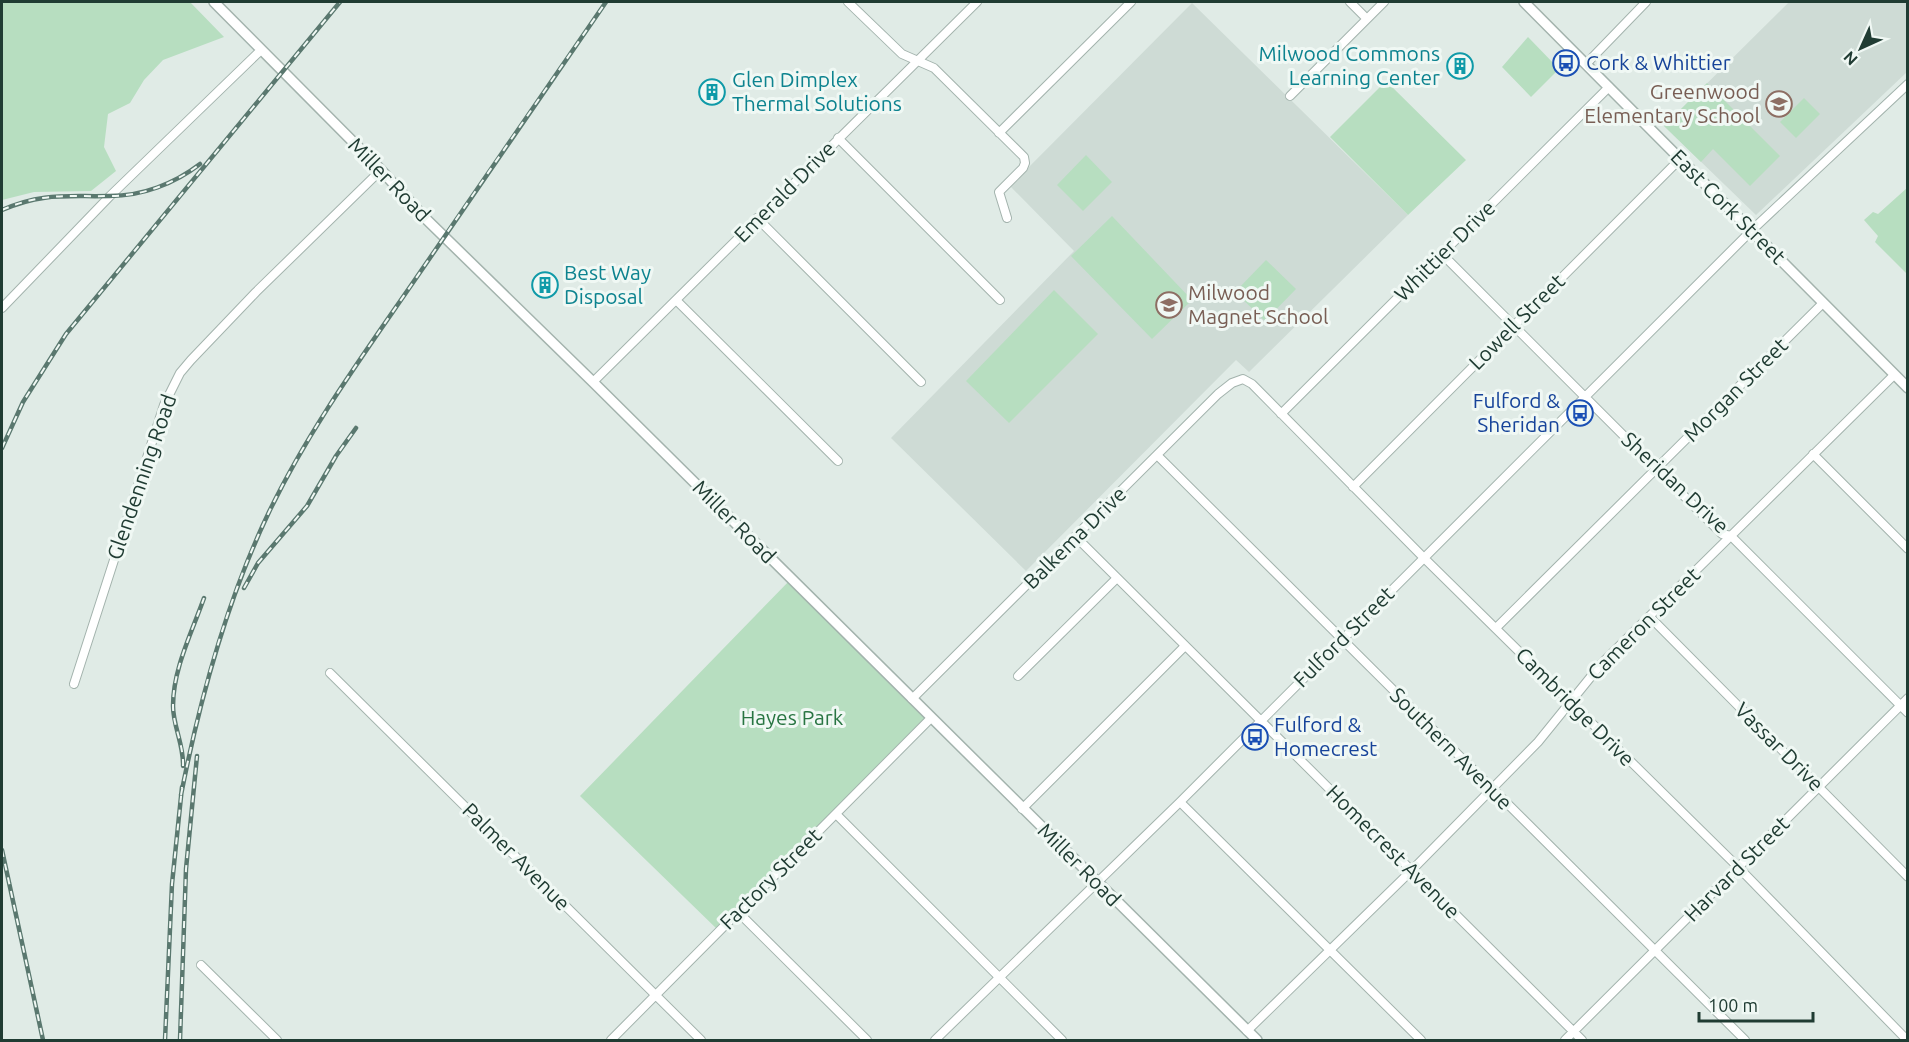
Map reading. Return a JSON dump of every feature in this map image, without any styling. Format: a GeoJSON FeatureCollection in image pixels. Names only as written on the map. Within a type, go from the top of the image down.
{"type":"FeatureCollection","features":[{"type":"Feature","properties":{"kind":"street","name":"Miller Road"},"geometry":{"type":"LineString","coordinates":[[214,2],[381,170],[430,223],[1257,1041]]}},
{"type":"Feature","properties":{"kind":"street"},"geometry":{"type":"LineString","coordinates":[[848,2],[902,54],[934,68],[1025,161],[1023,168],[999,192],[1007,218]]}},
{"type":"Feature","properties":{"kind":"street","name":"Emerald Drive"},"geometry":{"type":"LineString","coordinates":[[593,382],[977,2]]}},
{"type":"Feature","properties":{"kind":"street"},"geometry":{"type":"LineString","coordinates":[[999,133],[1131,2]]}},
{"type":"Feature","properties":{"kind":"street"},"geometry":{"type":"LineString","coordinates":[[1350,2],[1367,19]]}},
{"type":"Feature","properties":{"kind":"street"},"geometry":{"type":"LineString","coordinates":[[1290,96],[1384,2]]}},
{"type":"Feature","properties":{"kind":"street","name":"East Cork Street"},"geometry":{"type":"LineString","coordinates":[[1524,2],[1908,388]]}},
{"type":"Feature","properties":{"kind":"street"},"geometry":{"type":"LineString","coordinates":[[1586,64],[1647,2]]}},
{"type":"Feature","properties":{"kind":"street"},"geometry":{"type":"LineString","coordinates":[[2,308],[110,196],[261,50]]}},
{"type":"Feature","properties":{"kind":"street","name":"Fulford Street"},"geometry":{"type":"LineString","coordinates":[[934,1041],[1180,802],[1751,231],[1908,84]]}},
{"type":"Feature","properties":{"kind":"street","name":"Whittier Drive"},"geometry":{"type":"LineString","coordinates":[[1281,414],[1609,87]]}},
{"type":"Feature","properties":{"kind":"street"},"geometry":{"type":"LineString","coordinates":[[838,138],[1000,300]]}},
{"type":"Feature","properties":{"kind":"street","name":"Lowell Street"},"geometry":{"type":"LineString","coordinates":[[1353,486],[1680,159]]}},
{"type":"Feature","properties":{"kind":"street","name":"Glendenning Road"},"geometry":{"type":"LineString","coordinates":[[74,684],[164,405],[180,373],[256,292],[381,170]]}},
{"type":"Feature","properties":{"kind":"street"},"geometry":{"type":"LineString","coordinates":[[757,218],[921,382]]}},
{"type":"Feature","properties":{"kind":"street","name":"Sheridan Drive"},"geometry":{"type":"LineString","coordinates":[[1442,254],[1722,534],[1731,536],[1908,713]]}},
{"type":"Feature","properties":{"kind":"street"},"geometry":{"type":"LineString","coordinates":[[676,300],[838,461]]}},
{"type":"Feature","properties":{"kind":"street","name":"Morgan Street"},"geometry":{"type":"LineString","coordinates":[[1496,628],[1823,303]]}},
{"type":"Feature","properties":{"kind":"street","name":"Cameron Street"},"geometry":{"type":"LineString","coordinates":[[1247,1031],[1492,790],[1538,742],[1602,663],[1894,375]]}},
{"type":"Feature","properties":{"kind":"street","name":"Cambridge Drive"},"geometry":{"type":"LineString","coordinates":[[1239,379],[1252,384],[1424,558],[1739,868],[1907,1041]]}},
{"type":"Feature","properties":{"kind":"street","name":"Balkema Drive"},"geometry":{"type":"LineString","coordinates":[[912,699],[1218,394],[1239,379]]}},
{"type":"Feature","properties":{"kind":"street"},"geometry":{"type":"LineString","coordinates":[[1813,454],[1908,549]]}},
{"type":"Feature","properties":{"kind":"street","name":"Southern Avenue"},"geometry":{"type":"LineString","coordinates":[[1158,456],[1745,1041]]}},
{"type":"Feature","properties":{"kind":"street","name":"Homecrest Avenue"},"geometry":{"type":"LineString","coordinates":[[1076,537],[1582,1041]]}},
{"type":"Feature","properties":{"kind":"street"},"geometry":{"type":"LineString","coordinates":[[1018,676],[1117,578]]}},
{"type":"Feature","properties":{"kind":"street","name":"Vassar Drive"},"geometry":{"type":"LineString","coordinates":[[1650,617],[1908,877]]}},
{"type":"Feature","properties":{"kind":"street"},"geometry":{"type":"LineString","coordinates":[[1022,808],[1185,646]]}},
{"type":"Feature","properties":{"kind":"street","name":"Palmer Avenue"},"geometry":{"type":"LineString","coordinates":[[330,673],[701,1041]]}},
{"type":"Feature","properties":{"kind":"street","name":"Harvard Street"},"geometry":{"type":"LineString","coordinates":[[1565,1041],[1908,698]]}},
{"type":"Feature","properties":{"kind":"street","name":"Factory Street"},"geometry":{"type":"LineString","coordinates":[[611,1041],[931,718]]}},
{"type":"Feature","properties":{"kind":"street"},"geometry":{"type":"LineString","coordinates":[[1180,802],[1421,1041]]}},
{"type":"Feature","properties":{"kind":"street"},"geometry":{"type":"LineString","coordinates":[[836,813],[1062,1041]]}},
{"type":"Feature","properties":{"kind":"street"},"geometry":{"type":"LineString","coordinates":[[738,912],[867,1041]]}},
{"type":"Feature","properties":{"kind":"street"},"geometry":{"type":"LineString","coordinates":[[201,965],[277,1041]]}},
{"type":"Feature","properties":{"kind":"shaded area","name":"Greenwood Elementary School"},"geometry":{"type":"Polygon","coordinates":[[[1789,2],[1907,2],[1907,72],[1756,215],[1664,126],[1789,2]]]}},
{"type":"Feature","properties":{"kind":"shaded area","name":"Milwood Magnet School"},"geometry":{"type":"Polygon","coordinates":[[[1192,3],[1408,215],[1249,372],[1236,360],[1026,571],[891,438],[1074,251],[1010,186],[1192,3]]]}},
{"type":"Feature","properties":{"kind":"green space"},"geometry":{"type":"Polygon","coordinates":[[[2,2],[190,2],[224,37],[163,60],[144,80],[130,103],[108,114],[104,147],[116,171],[91,191],[34,192],[2,200],[2,2]]]}},
{"type":"Feature","properties":{"kind":"green space"},"geometry":{"type":"Polygon","coordinates":[[[1528,37],[1559,69],[1531,97],[1502,67],[1528,37]]]}},
{"type":"Feature","properties":{"kind":"green space"},"geometry":{"type":"Polygon","coordinates":[[[1386,81],[1466,160],[1408,215],[1330,137],[1386,81]]]}},
{"type":"Feature","properties":{"kind":"green space"},"geometry":{"type":"Polygon","coordinates":[[[1707,83],[1780,156],[1750,186],[1713,149],[1701,162],[1664,126],[1707,83]]]}},
{"type":"Feature","properties":{"kind":"green space"},"geometry":{"type":"Polygon","coordinates":[[[1804,98],[1820,114],[1796,138],[1780,122],[1804,98]]]}},
{"type":"Feature","properties":{"kind":"green space"},"geometry":{"type":"Polygon","coordinates":[[[1086,155],[1112,182],[1083,211],[1057,185],[1086,155]]]}},
{"type":"Feature","properties":{"kind":"green space"},"geometry":{"type":"Polygon","coordinates":[[[1907,188],[1907,274],[1875,242],[1878,236],[1864,220],[1873,212],[1878,214],[1907,188]]]}},
{"type":"Feature","properties":{"kind":"green space"},"geometry":{"type":"Polygon","coordinates":[[[1112,216],[1192,300],[1152,339],[1071,256],[1112,216]]]}},
{"type":"Feature","properties":{"kind":"green space"},"geometry":{"type":"Polygon","coordinates":[[[1266,260],[1296,289],[1265,321],[1235,292],[1266,260]]]}},
{"type":"Feature","properties":{"kind":"green space"},"geometry":{"type":"Polygon","coordinates":[[[1054,290],[1098,334],[1009,423],[966,381],[1054,290]]]}},
{"type":"Feature","properties":{"kind":"green space","name":"Hayes Park"},"geometry":{"type":"Polygon","coordinates":[[[791,579],[931,718],[719,931],[580,796],[791,579]]]}},
{"type":"Feature","properties":{"kind":"railway"},"geometry":{"type":"LineString","coordinates":[[2,448],[23,402],[66,334],[340,2]]}},
{"type":"Feature","properties":{"kind":"railway"},"geometry":{"type":"LineString","coordinates":[[181,795],[206,687],[227,616],[254,546],[284,482],[355,367],[606,2]]}},
{"type":"Feature","properties":{"kind":"railway"},"geometry":{"type":"LineString","coordinates":[[2,210],[43,198],[134,194],[169,183],[200,164]]}},
{"type":"Feature","properties":{"kind":"railway"},"geometry":{"type":"LineString","coordinates":[[244,588],[258,563],[307,506],[336,456],[356,428]]}},
{"type":"Feature","properties":{"kind":"railway"},"geometry":{"type":"LineString","coordinates":[[183,766],[173,713],[174,692],[184,651],[204,598]]}},
{"type":"Feature","properties":{"kind":"railway"},"geometry":{"type":"LineString","coordinates":[[180,1040],[186,869],[197,756]]}},
{"type":"Feature","properties":{"kind":"railway"},"geometry":{"type":"LineString","coordinates":[[165,1040],[172,884],[182,787]]}},
{"type":"Feature","properties":{"kind":"railway"},"geometry":{"type":"LineString","coordinates":[[2,850],[43,1040]]}},
{"type":"Feature","properties":{"kind":"place","name":"Cork & Whittier"},"geometry":{"type":"Point","coordinates":[1566,63]}},
{"type":"Feature","properties":{"kind":"place","name":"Milwood Commons Learning Center"},"geometry":{"type":"Point","coordinates":[1460,66]}},
{"type":"Feature","properties":{"kind":"place","name":"Glen Dimplex Thermal Solutions"},"geometry":{"type":"Point","coordinates":[712,92]}},
{"type":"Feature","properties":{"kind":"place","name":"Greenwood Elementary School"},"geometry":{"type":"Point","coordinates":[1779,104]}},
{"type":"Feature","properties":{"kind":"place","name":"Best Way Disposal"},"geometry":{"type":"Point","coordinates":[545,285]}},
{"type":"Feature","properties":{"kind":"place","name":"Milwood Magnet School"},"geometry":{"type":"Point","coordinates":[1169,305]}},
{"type":"Feature","properties":{"kind":"place","name":"Fulford & Sheridan"},"geometry":{"type":"Point","coordinates":[1580,413]}},
{"type":"Feature","properties":{"kind":"place","name":"Fulford & Homecrest"},"geometry":{"type":"Point","coordinates":[1255,737]}}]}
